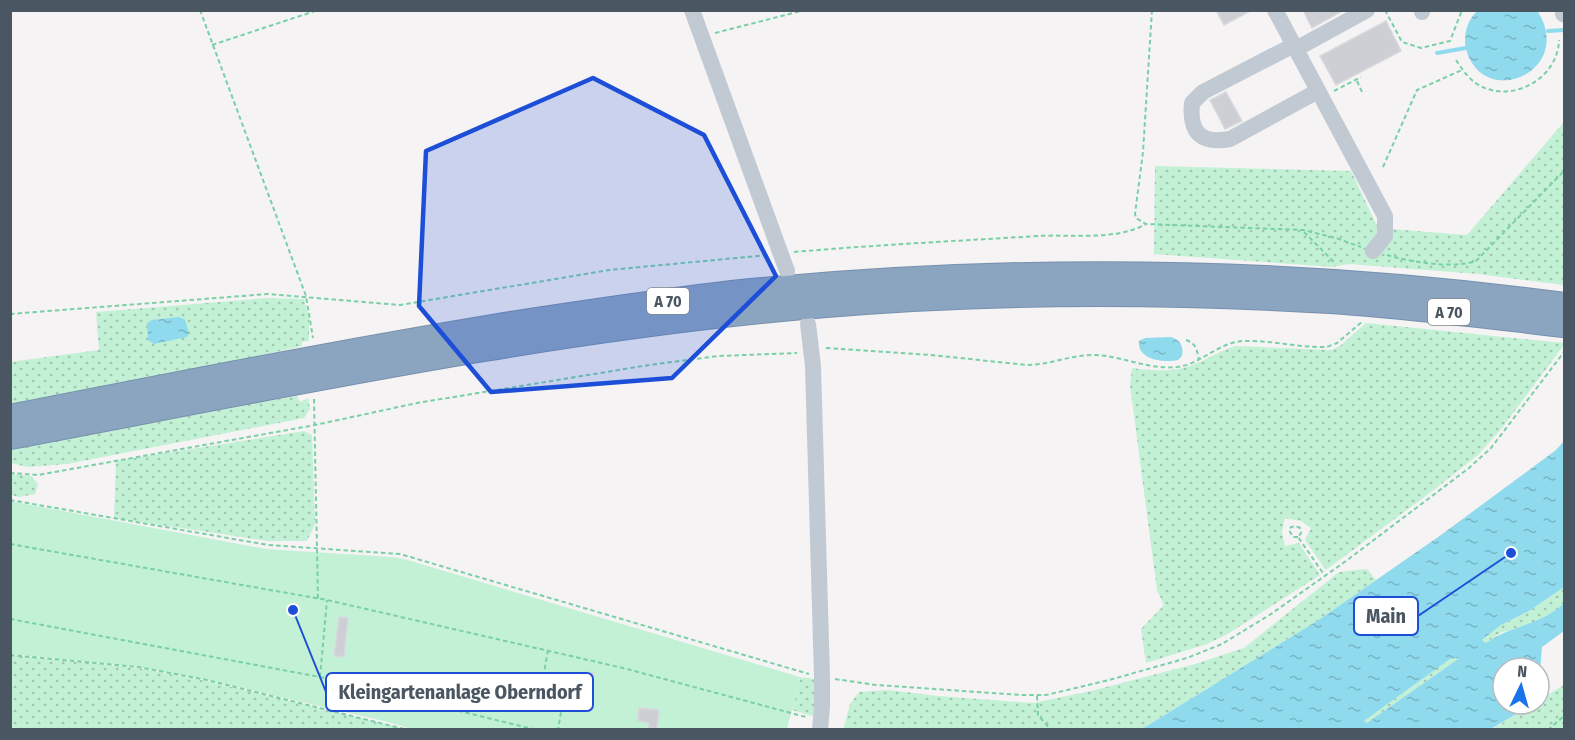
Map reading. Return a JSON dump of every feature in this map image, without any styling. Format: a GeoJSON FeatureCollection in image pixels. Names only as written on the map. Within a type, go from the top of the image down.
{"type":"FeatureCollection","features":[{"type":"Feature","properties":{"kind":"highway","name":"A 70"},"geometry":{"type":"LineString","coordinates":[[10,417],[396,343],[595,311],[729,294],[897,280],[1040,275],[1205,276],[1469,293],[1564,305]]}},
{"type":"Feature","properties":{"kind":"highway","name":"A 70"},"geometry":{"type":"LineString","coordinates":[[10,437],[444,355],[638,325],[748,312],[902,300],[1024,295],[1208,296],[1336,284],[1468,314],[1564,325]]}},
{"type":"Feature","properties":{"kind":"street"},"geometry":{"type":"LineString","coordinates":[[692,10],[787,271]]}},
{"type":"Feature","properties":{"kind":"street"},"geometry":{"type":"LineString","coordinates":[[1275,10],[1385,216],[1385,236],[1372,251]]}},
{"type":"Feature","properties":{"kind":"street"},"geometry":{"type":"LineString","coordinates":[[1320,94],[1230,139],[1215,141],[1205,138],[1195,130],[1191,115],[1192,103],[1203,92],[1367,10]]}},
{"type":"Feature","properties":{"kind":"street"},"geometry":{"type":"LineString","coordinates":[[808,324],[812,350],[822,677],[820,725]]}},
{"type":"Feature","properties":{"kind":"path"},"geometry":{"type":"LineString","coordinates":[[200,10],[306,296],[313,338]]}},
{"type":"Feature","properties":{"kind":"path"},"geometry":{"type":"LineString","coordinates":[[212,45],[318,10]]}},
{"type":"Feature","properties":{"kind":"path"},"geometry":{"type":"LineString","coordinates":[[702,36],[805,10]]}},
{"type":"Feature","properties":{"kind":"path"},"geometry":{"type":"LineString","coordinates":[[10,314],[268,294],[400,305],[609,270],[880,244],[1122,234],[1146,224],[1140,222],[1135,214],[1143,152],[1152,10]]}},
{"type":"Feature","properties":{"kind":"path"},"geometry":{"type":"LineString","coordinates":[[1385,10],[1402,42],[1422,48],[1450,41],[1462,10]]}},
{"type":"Feature","properties":{"kind":"path"},"geometry":{"type":"LineString","coordinates":[[1456,60],[1462,70],[1476,83],[1504,92],[1517,91],[1527,87],[1544,74],[1556,56],[1559,40]]}},
{"type":"Feature","properties":{"kind":"path"},"geometry":{"type":"LineString","coordinates":[[1383,167],[1417,90],[1462,70]]}},
{"type":"Feature","properties":{"kind":"path"},"geometry":{"type":"LineString","coordinates":[[1320,94],[1361,77]]}},
{"type":"Feature","properties":{"kind":"path"},"geometry":{"type":"LineString","coordinates":[[1356,80],[1362,92]]}},
{"type":"Feature","properties":{"kind":"path"},"geometry":{"type":"LineString","coordinates":[[1303,230],[1321,249],[1336,284]]}},
{"type":"Feature","properties":{"kind":"path"},"geometry":{"type":"LineString","coordinates":[[10,473],[38,475],[315,425],[417,403],[649,364],[718,356],[812,350],[931,355],[1020,365],[1040,365],[1092,355],[1160,368],[1180,367],[1199,360],[1216,349],[1242,341],[1327,347],[1337,343],[1364,320]]}},
{"type":"Feature","properties":{"kind":"path"},"geometry":{"type":"LineString","coordinates":[[1186,340],[1197,348],[1199,360]]}},
{"type":"Feature","properties":{"kind":"path"},"geometry":{"type":"LineString","coordinates":[[10,500],[268,545],[400,554],[801,673],[876,685],[1037,696],[1109,680],[1203,652],[1222,644],[1271,615],[1442,490],[1491,448],[1564,352]]}},
{"type":"Feature","properties":{"kind":"path"},"geometry":{"type":"LineString","coordinates":[[314,399],[318,598]]}},
{"type":"Feature","properties":{"kind":"path"},"geometry":{"type":"LineString","coordinates":[[1298,537],[1325,576]]}},
{"type":"Feature","properties":{"kind":"path"},"geometry":{"type":"LineString","coordinates":[[10,544],[327,600],[624,668],[820,725]]}},
{"type":"Feature","properties":{"kind":"path"},"geometry":{"type":"LineString","coordinates":[[320,677],[327,600]]}},
{"type":"Feature","properties":{"kind":"path"},"geometry":{"type":"LineString","coordinates":[[10,619],[320,677],[537,729]]}},
{"type":"Feature","properties":{"kind":"path"},"geometry":{"type":"LineString","coordinates":[[549,650],[542,690],[564,694],[558,729]]}},
{"type":"Feature","properties":{"kind":"path"},"geometry":{"type":"LineString","coordinates":[[10,655],[138,667],[207,680],[408,729]]}},
{"type":"Feature","properties":{"kind":"path"},"geometry":{"type":"LineString","coordinates":[[1037,696],[1038,715],[1051,729]]}},
{"type":"Feature","properties":{"kind":"path"},"geometry":{"type":"LineString","coordinates":[[1548,729],[1564,716]]}},
{"type":"Feature","properties":{"kind":"highlighted area"},"geometry":{"type":"Polygon","coordinates":[[[593,78],[704,135],[776,276],[672,378],[491,392],[419,306],[426,151],[593,78]]]}},
{"type":"Feature","properties":{"kind":"green space"},"geometry":{"type":"Polygon","coordinates":[[[1564,122],[1564,285],[1478,274],[1349,264],[1332,267],[1154,254],[1155,166],[1351,171],[1378,228],[1467,235],[1564,122]]]}},
{"type":"Feature","properties":{"kind":"green space"},"geometry":{"type":"Polygon","coordinates":[[[267,298],[304,299],[309,317],[309,341],[302,342],[302,346],[214,366],[11,404],[10,362],[99,350],[96,312],[267,298]]]}},
{"type":"Feature","properties":{"kind":"green space"},"geometry":{"type":"Polygon","coordinates":[[[1366,323],[1564,343],[1564,345],[1502,428],[1478,455],[1435,489],[1326,570],[1305,540],[1311,528],[1301,521],[1285,518],[1282,532],[1285,546],[1299,543],[1320,575],[1226,635],[1207,644],[1146,663],[1141,629],[1164,605],[1157,590],[1130,385],[1132,368],[1173,370],[1189,366],[1236,346],[1331,350],[1340,346],[1366,323]]]}},
{"type":"Feature","properties":{"kind":"green space"},"geometry":{"type":"Polygon","coordinates":[[[297,396],[300,402],[308,398],[310,409],[304,418],[67,464],[28,467],[11,463],[11,448],[165,418],[297,396]]]}},
{"type":"Feature","properties":{"kind":"green space"},"geometry":{"type":"Polygon","coordinates":[[[304,431],[312,435],[315,524],[307,541],[268,541],[114,518],[116,461],[304,431]]]}},
{"type":"Feature","properties":{"kind":"green space"},"geometry":{"type":"Polygon","coordinates":[[[11,475],[31,476],[38,484],[35,494],[19,497],[11,495],[11,475]]]}},
{"type":"Feature","properties":{"kind":"green space"},"geometry":{"type":"Polygon","coordinates":[[[10,501],[266,549],[404,559],[800,677],[787,729],[411,729],[207,680],[138,667],[11,654],[10,501]]]}},
{"type":"Feature","properties":{"kind":"green space"},"geometry":{"type":"Polygon","coordinates":[[[1367,569],[1376,580],[1320,619],[1142,729],[843,730],[850,704],[859,692],[888,690],[1033,703],[1091,691],[1195,664],[1244,648],[1339,572],[1367,569]]]}},
{"type":"Feature","properties":{"kind":"green space"},"geometry":{"type":"Polygon","coordinates":[[[1564,587],[1564,603],[1557,610],[1533,624],[1500,633],[1485,644],[1482,640],[1501,625],[1529,611],[1564,587]]]}},
{"type":"Feature","properties":{"kind":"green space"},"geometry":{"type":"Polygon","coordinates":[[[10,655],[138,668],[207,681],[405,729],[11,729],[10,655]]]}},
{"type":"Feature","properties":{"kind":"green space"},"geometry":{"type":"Polygon","coordinates":[[[1450,659],[1458,659],[1456,662],[1366,724],[1364,721],[1450,659]]]}},
{"type":"Feature","properties":{"kind":"green space"},"geometry":{"type":"Polygon","coordinates":[[[800,677],[816,679],[815,713],[812,716],[792,710],[800,677]]]}},
{"type":"Feature","properties":{"kind":"green space"},"geometry":{"type":"Polygon","coordinates":[[[1564,685],[1564,729],[1491,730],[1514,716],[1551,716],[1551,693],[1564,685]]]}},
{"type":"Feature","properties":{"kind":"water"},"geometry":{"type":"Polygon","coordinates":[[[1477,11],[1538,12],[1546,33],[1545,52],[1536,66],[1522,76],[1506,80],[1490,78],[1475,68],[1466,49],[1465,39],[1468,24],[1477,11]]]}},
{"type":"Feature","properties":{"kind":"water"},"geometry":{"type":"Polygon","coordinates":[[[179,317],[185,320],[189,333],[187,337],[154,344],[148,340],[147,323],[152,320],[179,317]]]}},
{"type":"Feature","properties":{"kind":"water"},"geometry":{"type":"Polygon","coordinates":[[[1171,337],[1182,346],[1182,356],[1178,360],[1152,359],[1142,352],[1139,341],[1145,338],[1171,337]]]}},
{"type":"Feature","properties":{"kind":"water"},"geometry":{"type":"Polygon","coordinates":[[[1564,441],[1564,587],[1529,611],[1501,625],[1482,640],[1486,643],[1505,632],[1535,621],[1555,611],[1564,603],[1564,631],[1542,647],[1541,656],[1491,656],[1491,716],[1513,716],[1491,729],[1142,729],[1320,619],[1441,535],[1556,450],[1564,441]],[[1450,659],[1364,721],[1367,723],[1458,659],[1450,659]]]}},
{"type":"Feature","properties":{"kind":"building"},"geometry":{"type":"Polygon","coordinates":[[[1216,10],[1252,10],[1224,25],[1216,10]]]}},
{"type":"Feature","properties":{"kind":"building"},"geometry":{"type":"Polygon","coordinates":[[[1303,10],[1344,10],[1312,28],[1303,10]]]}},
{"type":"Feature","properties":{"kind":"building"},"geometry":{"type":"Polygon","coordinates":[[[1386,21],[1401,51],[1336,85],[1320,56],[1386,21]]]}},
{"type":"Feature","properties":{"kind":"building"},"geometry":{"type":"Polygon","coordinates":[[[1226,92],[1242,121],[1225,129],[1210,100],[1226,92]]]}},
{"type":"Feature","properties":{"kind":"building"},"geometry":{"type":"Polygon","coordinates":[[[339,617],[348,618],[344,657],[334,656],[339,617]]]}},
{"type":"Feature","properties":{"kind":"building"},"geometry":{"type":"Polygon","coordinates":[[[586,672],[594,673],[590,711],[581,710],[586,672]]]}},
{"type":"Feature","properties":{"kind":"building"},"geometry":{"type":"Polygon","coordinates":[[[639,708],[659,710],[657,729],[648,728],[649,723],[638,721],[639,708]]]}},
{"type":"Feature","properties":{"kind":"waterway"},"geometry":{"type":"LineString","coordinates":[[1548,31],[1564,30]]}},
{"type":"Feature","properties":{"kind":"waterway"},"geometry":{"type":"LineString","coordinates":[[1437,53],[1466,48]]}},
{"type":"Feature","properties":{"kind":"place","name":"Main"},"geometry":{"type":"Point","coordinates":[1511,553]}},
{"type":"Feature","properties":{"kind":"place","name":"Kleingartenanlage Oberndorf"},"geometry":{"type":"Point","coordinates":[293,610]}}]}
